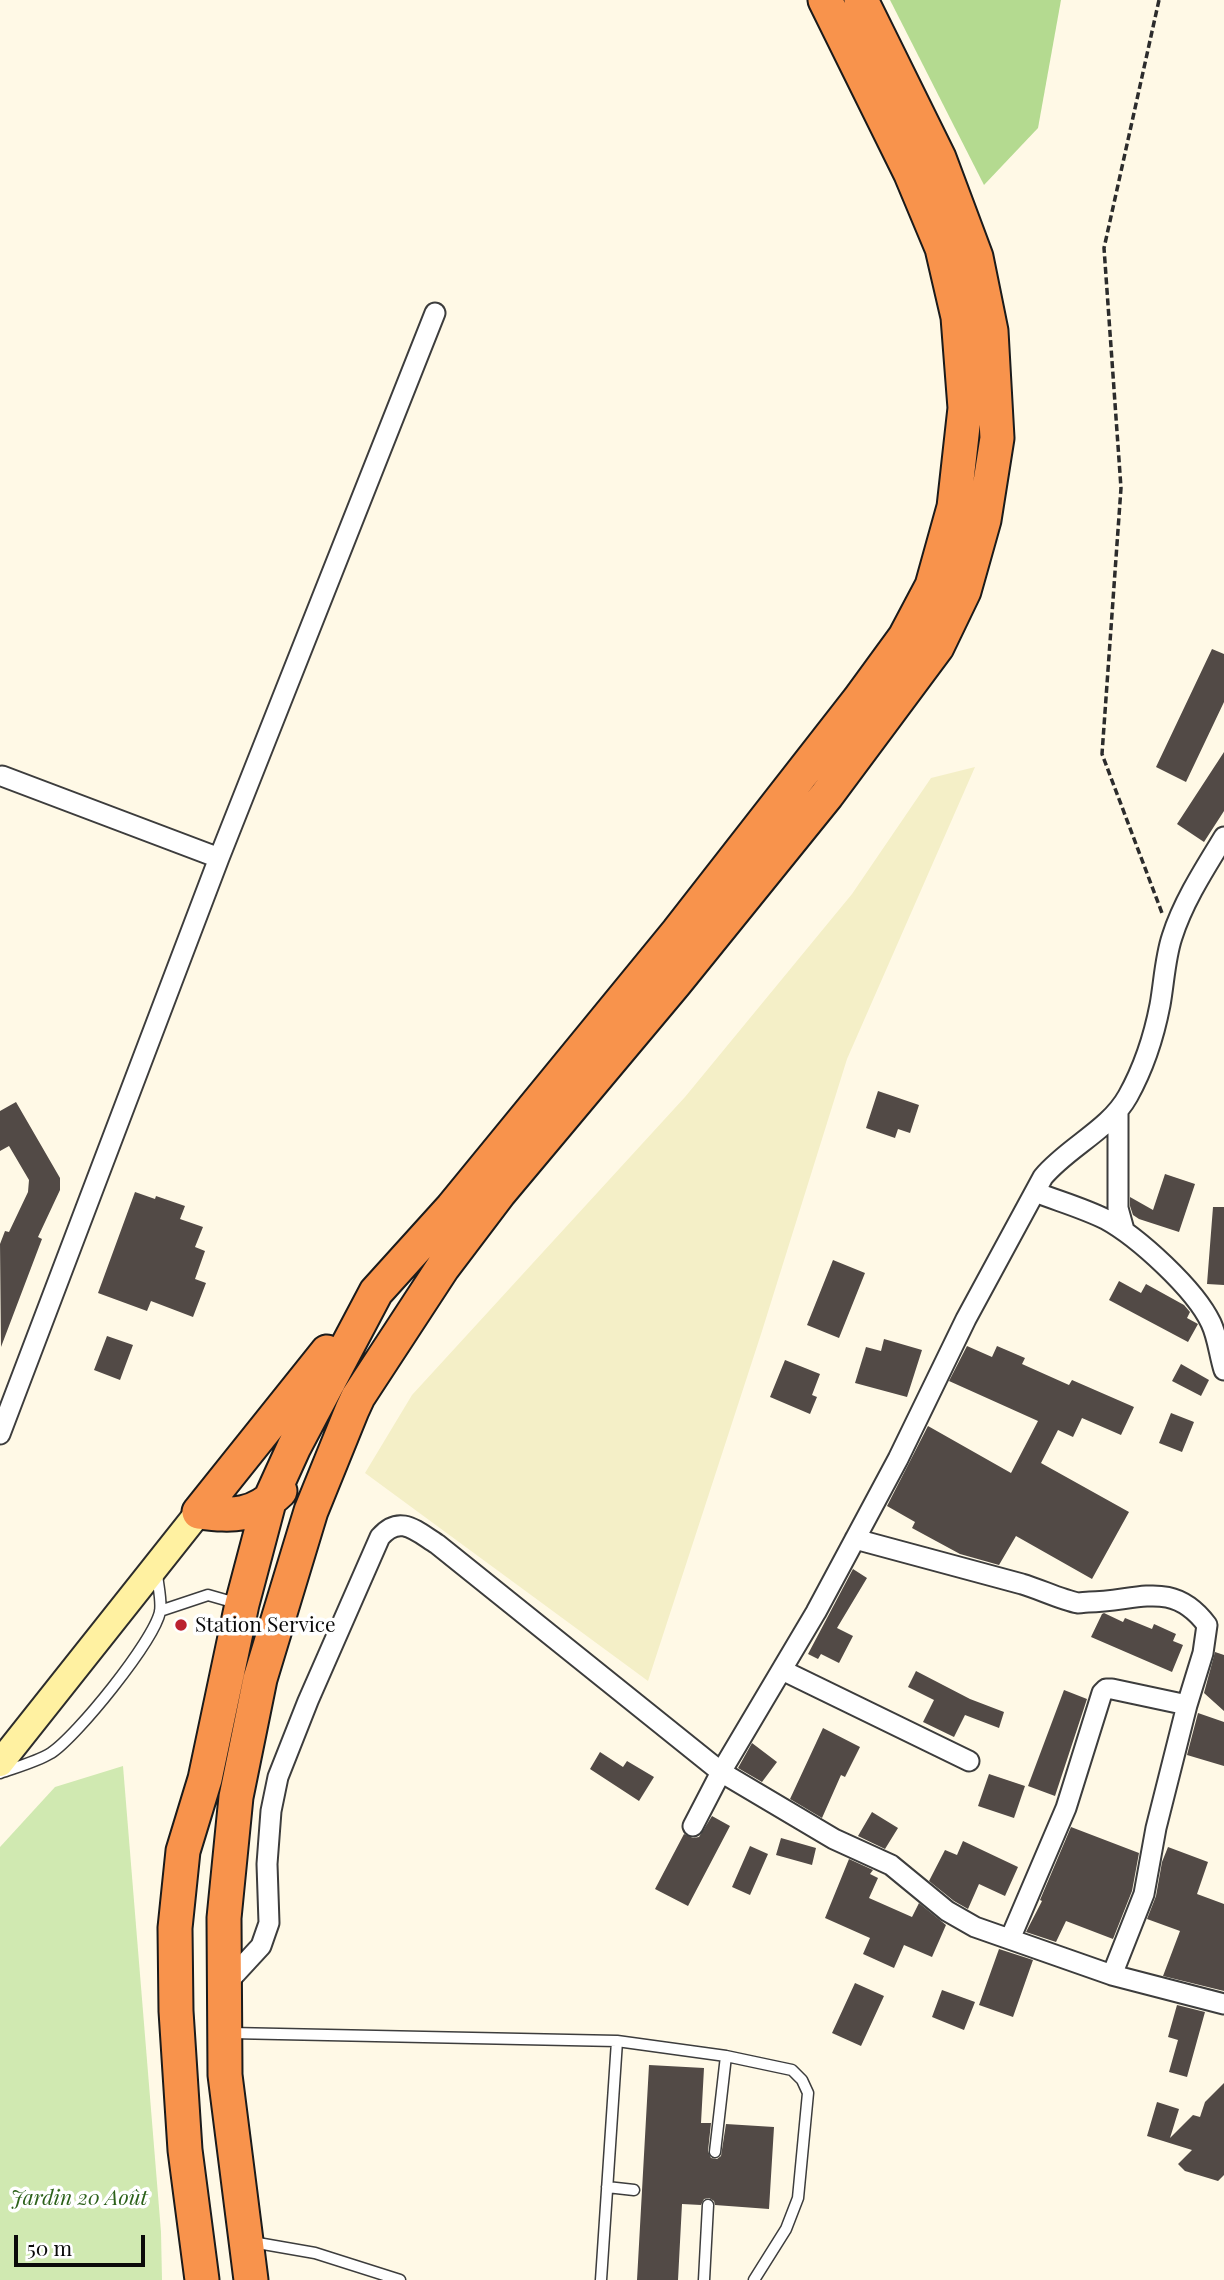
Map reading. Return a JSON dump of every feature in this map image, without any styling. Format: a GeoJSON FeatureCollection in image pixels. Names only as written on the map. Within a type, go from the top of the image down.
{"type":"FeatureCollection","features":[{"type":"Feature","properties":{"kind":"highway"},"geometry":{"type":"LineString","coordinates":[[341,1436],[304,1466],[269,1502],[249,1513],[230,1516],[199,1511],[376,1292],[452,1208],[678,932],[859,700],[905,637],[932,586],[954,507],[965,408],[958,317],[942,248],[911,174],[825,0]]}},
{"type":"Feature","properties":{"kind":"highway"},"geometry":{"type":"LineString","coordinates":[[251,2280],[225,2076],[224,1918],[236,1797],[258,1692],[311,1511],[341,1436],[358,1397],[443,1267],[499,1193],[675,983],[827,795],[937,647],[964,591],[984,520],[997,438],[991,331],[976,257],[939,158],[861,0]]}},
{"type":"Feature","properties":{"kind":"highway"},"geometry":{"type":"LineString","coordinates":[[246,2241],[200,2264],[185,2150],[176,2011],[175,1928],[183,1851],[205,1779],[242,1604],[269,1502],[294,1447],[376,1292]]}},
{"type":"Feature","properties":{"kind":"main road"},"geometry":{"type":"LineString","coordinates":[[0,1763],[199,1511]]}},
{"type":"Feature","properties":{"kind":"street"},"geometry":{"type":"LineString","coordinates":[[0,1434],[219,858],[435,313]]}},
{"type":"Feature","properties":{"kind":"street"},"geometry":{"type":"LineString","coordinates":[[2,776],[219,858]]}},
{"type":"Feature","properties":{"kind":"street"},"geometry":{"type":"LineString","coordinates":[[693,1826],[721,1772],[855,1539],[966,1320],[1043,1177],[1058,1159],[1105,1124],[1128,1096],[1147,1052],[1159,1010],[1172,937],[1188,901],[1224,837]]}},
{"type":"Feature","properties":{"kind":"street"},"geometry":{"type":"LineString","coordinates":[[1118,1111],[1118,1208],[1124,1230]]}},
{"type":"Feature","properties":{"kind":"street"},"geometry":{"type":"LineString","coordinates":[[1035,1192],[1102,1218],[1124,1230],[1195,1298],[1215,1331],[1224,1370]]}},
{"type":"Feature","properties":{"kind":"street"},"geometry":{"type":"LineString","coordinates":[[225,1985],[261,1946],[269,1923],[267,1864],[271,1811],[278,1777],[372,1552],[389,1527],[403,1524],[437,1544],[721,1772],[834,1839],[891,1865],[947,1911],[975,1927],[1112,1975],[1224,2004]]}},
{"type":"Feature","properties":{"kind":"street"},"geometry":{"type":"LineString","coordinates":[[855,1539],[1080,1603],[1099,1603],[1139,1595],[1175,1598],[1198,1613],[1207,1625],[1203,1653],[1156,1828],[1144,1894],[1112,1975]]}},
{"type":"Feature","properties":{"kind":"street"},"geometry":{"type":"LineString","coordinates":[[782,1670],[969,1761]]}},
{"type":"Feature","properties":{"kind":"street"},"geometry":{"type":"LineString","coordinates":[[1010,1939],[1066,1808],[1102,1693],[1106,1689],[1112,1689],[1187,1705]]}},
{"type":"Feature","properties":{"kind":"lane"},"geometry":{"type":"LineString","coordinates":[[0,1773],[49,1754],[80,1727],[143,1648],[160,1611],[156,1563]]}},
{"type":"Feature","properties":{"kind":"lane"},"geometry":{"type":"LineString","coordinates":[[160,1611],[208,1595],[242,1604]]}},
{"type":"Feature","properties":{"kind":"lane"},"geometry":{"type":"LineString","coordinates":[[225,2033],[617,2041],[726,2056],[792,2070],[802,2080],[808,2094],[798,2198],[786,2229],[754,2280]]}},
{"type":"Feature","properties":{"kind":"lane"},"geometry":{"type":"LineString","coordinates":[[601,2280],[617,2041]]}},
{"type":"Feature","properties":{"kind":"lane"},"geometry":{"type":"LineString","coordinates":[[715,2152],[726,2056]]}},
{"type":"Feature","properties":{"kind":"lane"},"geometry":{"type":"LineString","coordinates":[[607,2187],[634,2190]]}},
{"type":"Feature","properties":{"kind":"lane"},"geometry":{"type":"LineString","coordinates":[[704,2280],[708,2205]]}},
{"type":"Feature","properties":{"kind":"lane"},"geometry":{"type":"LineString","coordinates":[[246,2241],[315,2253],[400,2280]]}},
{"type":"Feature","properties":{"kind":"path"},"geometry":{"type":"LineString","coordinates":[[1159,0],[1104,248],[1121,488],[1102,754],[1172,937]]}},
{"type":"Feature","properties":{"kind":"shaded area"},"geometry":{"type":"Polygon","coordinates":[[[975,767],[847,1059],[648,1681],[365,1473],[412,1395],[685,1097],[852,894],[931,778],[975,767]]]}},
{"type":"Feature","properties":{"kind":"green space"},"geometry":{"type":"Polygon","coordinates":[[[890,0],[1061,0],[1038,128],[984,185],[890,0]]]}},
{"type":"Feature","properties":{"kind":"green space","name":"Jardin 20 Août"},"geometry":{"type":"Polygon","coordinates":[[[123,1766],[161,2232],[162,2280],[0,2280],[0,1847],[55,1787],[123,1766]]]}},
{"type":"Feature","properties":{"kind":"building"},"geometry":{"type":"Polygon","coordinates":[[[1212,649],[1224,654],[1224,702],[1186,782],[1156,767],[1212,649]]]}},
{"type":"Feature","properties":{"kind":"building"},"geometry":{"type":"Polygon","coordinates":[[[1224,752],[1224,811],[1204,842],[1177,824],[1224,752]]]}},
{"type":"Feature","properties":{"kind":"building"},"geometry":{"type":"Polygon","coordinates":[[[878,1091],[919,1105],[910,1133],[898,1129],[895,1138],[866,1128],[878,1091]]]}},
{"type":"Feature","properties":{"kind":"building"},"geometry":{"type":"Polygon","coordinates":[[[16,1102],[60,1178],[60,1190],[38,1237],[42,1239],[1,1347],[0,1244],[5,1231],[9,1232],[28,1192],[29,1180],[9,1146],[0,1151],[0,1111],[16,1102]]]}},
{"type":"Feature","properties":{"kind":"building"},"geometry":{"type":"Polygon","coordinates":[[[1165,1174],[1195,1184],[1179,1232],[1139,1219],[1133,1215],[1130,1206],[1130,1197],[1153,1210],[1165,1174]]]}},
{"type":"Feature","properties":{"kind":"building"},"geometry":{"type":"Polygon","coordinates":[[[135,1192],[185,1206],[180,1219],[203,1227],[195,1247],[205,1251],[195,1279],[206,1283],[193,1317],[151,1301],[147,1311],[98,1293],[135,1192]]]}},
{"type":"Feature","properties":{"kind":"building"},"geometry":{"type":"Polygon","coordinates":[[[1213,1207],[1224,1207],[1224,1285],[1207,1284],[1213,1207]]]}},
{"type":"Feature","properties":{"kind":"building"},"geometry":{"type":"Polygon","coordinates":[[[833,1260],[865,1273],[839,1338],[807,1325],[833,1260]]]}},
{"type":"Feature","properties":{"kind":"building"},"geometry":{"type":"Polygon","coordinates":[[[1119,1281],[1141,1293],[1146,1284],[1184,1305],[1190,1312],[1187,1318],[1198,1324],[1188,1342],[1109,1300],[1119,1281]]]}},
{"type":"Feature","properties":{"kind":"building"},"geometry":{"type":"Polygon","coordinates":[[[107,1336],[133,1345],[120,1380],[94,1370],[107,1336]]]}},
{"type":"Feature","properties":{"kind":"building"},"geometry":{"type":"Polygon","coordinates":[[[884,1339],[922,1350],[907,1397],[855,1383],[866,1347],[881,1351],[884,1339]]]}},
{"type":"Feature","properties":{"kind":"building"},"geometry":{"type":"Polygon","coordinates":[[[967,1346],[992,1357],[997,1346],[1025,1358],[1022,1364],[1069,1385],[1072,1380],[1134,1407],[1121,1435],[1082,1418],[1073,1437],[1058,1430],[1041,1463],[1129,1512],[1092,1579],[1016,1536],[999,1565],[960,1554],[912,1528],[915,1522],[887,1506],[928,1426],[1011,1473],[1038,1421],[949,1381],[967,1346]]]}},
{"type":"Feature","properties":{"kind":"building"},"geometry":{"type":"Polygon","coordinates":[[[785,1360],[820,1374],[812,1395],[817,1397],[810,1414],[770,1397],[785,1360]]]}},
{"type":"Feature","properties":{"kind":"building"},"geometry":{"type":"Polygon","coordinates":[[[1181,1364],[1209,1380],[1201,1396],[1172,1381],[1181,1364]]]}},
{"type":"Feature","properties":{"kind":"building"},"geometry":{"type":"Polygon","coordinates":[[[1171,1413],[1194,1422],[1182,1452],[1159,1443],[1171,1413]]]}},
{"type":"Feature","properties":{"kind":"building"},"geometry":{"type":"Polygon","coordinates":[[[853,1569],[867,1578],[837,1628],[853,1636],[839,1663],[821,1654],[818,1659],[808,1654],[853,1569]]]}},
{"type":"Feature","properties":{"kind":"building"},"geometry":{"type":"Polygon","coordinates":[[[1104,1613],[1123,1622],[1125,1618],[1152,1629],[1154,1624],[1176,1634],[1173,1641],[1183,1645],[1172,1672],[1091,1637],[1104,1613]]]}},
{"type":"Feature","properties":{"kind":"building"},"geometry":{"type":"Polygon","coordinates":[[[1215,1652],[1224,1655],[1224,1711],[1204,1693],[1215,1652]]]}},
{"type":"Feature","properties":{"kind":"building"},"geometry":{"type":"Polygon","coordinates":[[[916,1671],[970,1699],[1004,1712],[999,1728],[965,1715],[954,1737],[923,1722],[934,1700],[908,1687],[916,1671]]]}},
{"type":"Feature","properties":{"kind":"building"},"geometry":{"type":"Polygon","coordinates":[[[1064,1690],[1087,1699],[1055,1796],[1028,1786],[1064,1690]]]}},
{"type":"Feature","properties":{"kind":"building"},"geometry":{"type":"Polygon","coordinates":[[[1198,1713],[1224,1722],[1224,1766],[1187,1755],[1198,1713]]]}},
{"type":"Feature","properties":{"kind":"building"},"geometry":{"type":"Polygon","coordinates":[[[823,1728],[860,1747],[845,1777],[841,1775],[822,1818],[790,1799],[823,1728]]]}},
{"type":"Feature","properties":{"kind":"building"},"geometry":{"type":"Polygon","coordinates":[[[752,1743],[777,1762],[762,1782],[738,1768],[752,1743]]]}},
{"type":"Feature","properties":{"kind":"building"},"geometry":{"type":"Polygon","coordinates":[[[600,1752],[623,1767],[627,1761],[654,1777],[639,1801],[590,1769],[600,1752]]]}},
{"type":"Feature","properties":{"kind":"building"},"geometry":{"type":"Polygon","coordinates":[[[989,1774],[1025,1786],[1014,1818],[978,1806],[989,1774]]]}},
{"type":"Feature","properties":{"kind":"building"},"geometry":{"type":"Polygon","coordinates":[[[872,1812],[898,1828],[885,1849],[858,1836],[872,1812]]]}},
{"type":"Feature","properties":{"kind":"building"},"geometry":{"type":"Polygon","coordinates":[[[712,1816],[730,1826],[688,1906],[655,1889],[684,1834],[693,1838],[699,1837],[712,1816]]]}},
{"type":"Feature","properties":{"kind":"building"},"geometry":{"type":"Polygon","coordinates":[[[1071,1827],[1139,1853],[1132,1891],[1113,1939],[1066,1921],[1056,1942],[1026,1932],[1042,1901],[1040,1900],[1071,1827]]]}},
{"type":"Feature","properties":{"kind":"building"},"geometry":{"type":"Polygon","coordinates":[[[781,1838],[816,1848],[812,1865],[776,1855],[781,1838]]]}},
{"type":"Feature","properties":{"kind":"building"},"geometry":{"type":"Polygon","coordinates":[[[963,1841],[1018,1867],[1005,1896],[979,1884],[968,1909],[929,1881],[945,1850],[957,1855],[963,1841]]]}},
{"type":"Feature","properties":{"kind":"building"},"geometry":{"type":"Polygon","coordinates":[[[750,1846],[768,1854],[750,1895],[732,1887],[750,1846]]]}},
{"type":"Feature","properties":{"kind":"building"},"geometry":{"type":"Polygon","coordinates":[[[1168,1847],[1208,1862],[1197,1894],[1224,1904],[1224,1991],[1163,1976],[1180,1931],[1147,1919],[1156,1896],[1162,1862],[1168,1847]]]}},
{"type":"Feature","properties":{"kind":"building"},"geometry":{"type":"Polygon","coordinates":[[[849,1859],[873,1870],[870,1874],[878,1878],[869,1898],[912,1917],[919,1903],[946,1925],[932,1957],[904,1945],[894,1968],[863,1954],[870,1938],[825,1918],[849,1859]]]}},
{"type":"Feature","properties":{"kind":"building"},"geometry":{"type":"Polygon","coordinates":[[[999,1949],[1033,1960],[1013,2017],[979,2005],[999,1949]]]}},
{"type":"Feature","properties":{"kind":"building"},"geometry":{"type":"Polygon","coordinates":[[[855,1983],[884,1996],[861,2046],[832,2033],[855,1983]]]}},
{"type":"Feature","properties":{"kind":"building"},"geometry":{"type":"Polygon","coordinates":[[[942,1990],[975,2002],[964,2030],[932,2017],[942,1990]]]}},
{"type":"Feature","properties":{"kind":"building"},"geometry":{"type":"Polygon","coordinates":[[[1177,2005],[1205,2012],[1187,2077],[1169,2072],[1178,2040],[1168,2037],[1177,2005]]]}},
{"type":"Feature","properties":{"kind":"building"},"geometry":{"type":"Polygon","coordinates":[[[649,2065],[704,2068],[701,2123],[711,2123],[708,2151],[711,2158],[717,2159],[721,2156],[726,2124],[774,2127],[769,2209],[715,2205],[709,2198],[704,2199],[701,2205],[682,2204],[678,2280],[637,2280],[649,2065]]]}},
{"type":"Feature","properties":{"kind":"building"},"geometry":{"type":"Polygon","coordinates":[[[1224,2083],[1224,2175],[1218,2181],[1185,2171],[1178,2164],[1192,2150],[1147,2136],[1157,2102],[1179,2109],[1170,2138],[1193,2115],[1200,2117],[1205,2102],[1224,2083]]]}},
{"type":"Feature","properties":{"kind":"place","name":"Station Service"},"geometry":{"type":"Point","coordinates":[181,1625]}}]}
